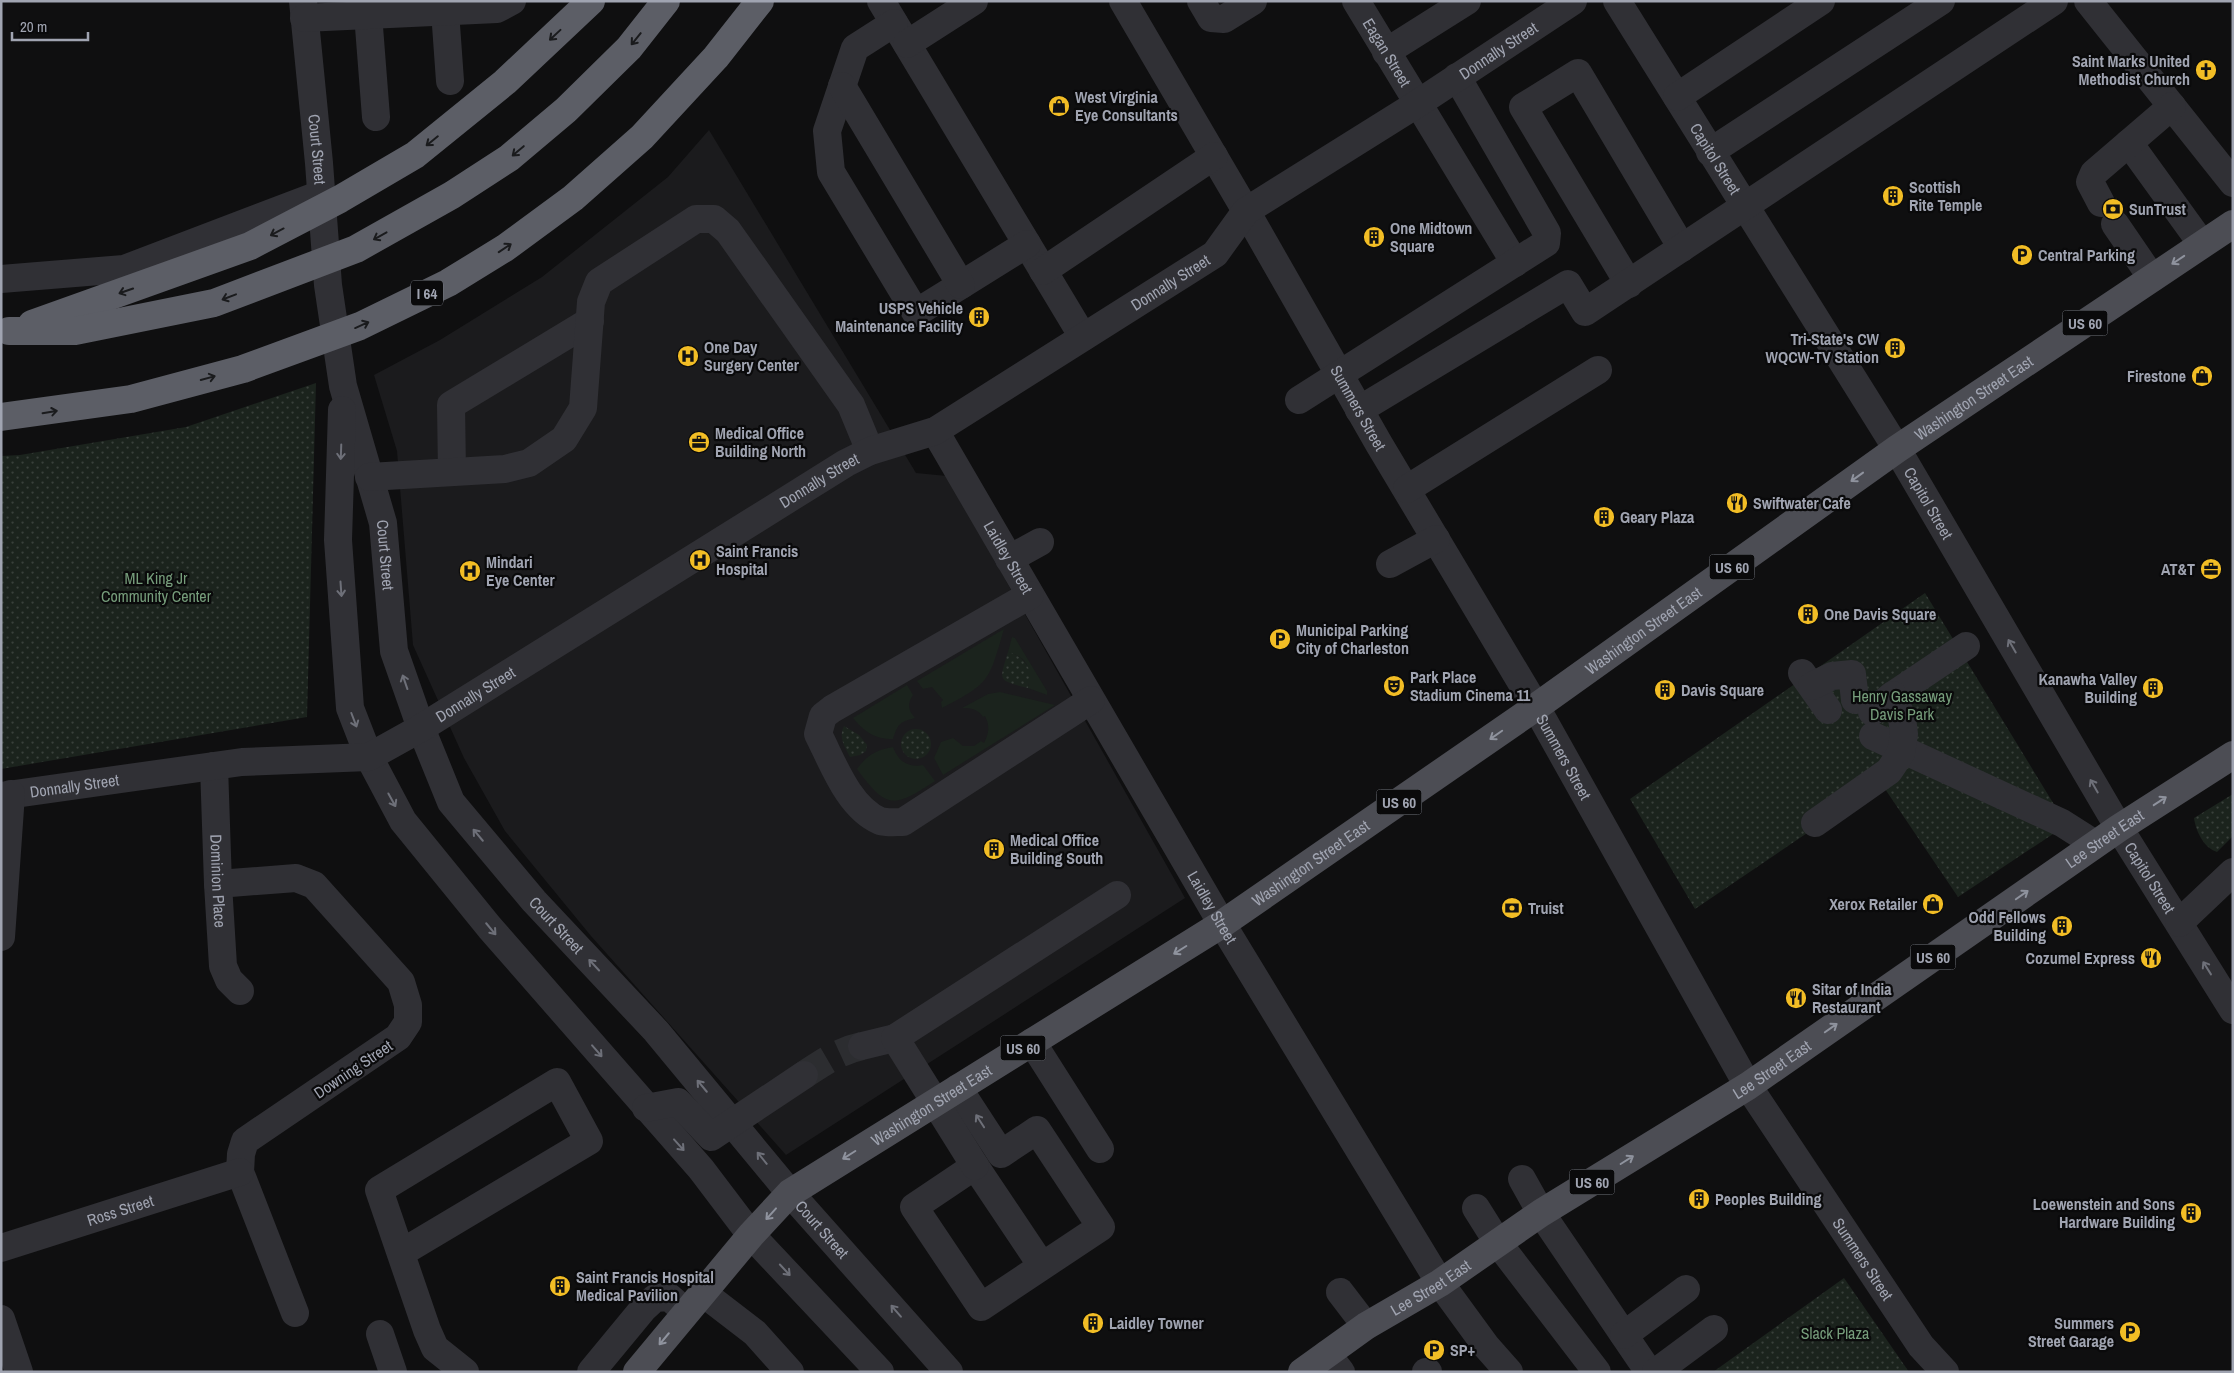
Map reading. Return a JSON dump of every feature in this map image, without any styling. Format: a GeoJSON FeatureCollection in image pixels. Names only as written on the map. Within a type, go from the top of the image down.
{"type":"FeatureCollection","features":[{"type":"Feature","properties":{"kind":"highway"},"geometry":{"type":"LineString","coordinates":[[590,1],[504,82],[415,155],[340,199],[250,246],[10,331],[75,331],[214,303],[356,249],[452,195],[509,158],[566,110],[629,48],[666,1]]}},
{"type":"Feature","properties":{"kind":"highway","name":"I 64"},"geometry":{"type":"LineString","coordinates":[[1,418],[131,399],[243,369],[360,326],[448,284],[505,248],[573,198],[642,137],[716,57],[760,1]]}},
{"type":"Feature","properties":{"kind":"main road","name":"Washington Street East"},"geometry":{"type":"LineString","coordinates":[[637,1372],[751,1235],[790,1193],[1222,924],[1536,707],[1896,449],[2233,224]]}},
{"type":"Feature","properties":{"kind":"main road","name":"Lee Street East"},"geometry":{"type":"LineString","coordinates":[[1302,1372],[1334,1363],[1366,1326],[1440,1283],[1541,1213],[1748,1086],[2095,844],[2233,755]]}},
{"type":"Feature","properties":{"kind":"street"},"geometry":{"type":"LineString","coordinates":[[303,9],[368,14],[497,9],[512,1]]}},
{"type":"Feature","properties":{"kind":"street"},"geometry":{"type":"LineString","coordinates":[[974,1],[894,23],[855,48],[827,131],[831,172],[916,314],[1027,244]]}},
{"type":"Feature","properties":{"kind":"street","name":"Summers Street"},"geometry":{"type":"LineString","coordinates":[[1123,1],[1246,210],[1359,410],[1536,707],[1748,1086],[1921,1346],[1946,1372]]}},
{"type":"Feature","properties":{"kind":"street"},"geometry":{"type":"LineString","coordinates":[[1201,1],[1211,18],[1224,19],[1253,1]]}},
{"type":"Feature","properties":{"kind":"street","name":"Eagan Street"},"geometry":{"type":"LineString","coordinates":[[1356,1],[1515,263]]}},
{"type":"Feature","properties":{"kind":"street"},"geometry":{"type":"LineString","coordinates":[[1386,52],[1468,1]]}},
{"type":"Feature","properties":{"kind":"street","name":"Donnally Street"},"geometry":{"type":"LineString","coordinates":[[6,795],[242,762],[369,757],[420,728],[846,463],[870,451],[935,431],[1215,254],[1246,210],[1417,104],[1573,1]]}},
{"type":"Feature","properties":{"kind":"street","name":"Capitol Street"},"geometry":{"type":"LineString","coordinates":[[1617,1],[1896,449],[2119,828],[2233,1010]]}},
{"type":"Feature","properties":{"kind":"street"},"geometry":{"type":"LineString","coordinates":[[1677,97],[1821,1]]}},
{"type":"Feature","properties":{"kind":"street"},"geometry":{"type":"LineString","coordinates":[[1710,152],[1941,1]]}},
{"type":"Feature","properties":{"kind":"street"},"geometry":{"type":"LineString","coordinates":[[1359,410],[1568,284],[1585,312],[2054,1]]}},
{"type":"Feature","properties":{"kind":"street"},"geometry":{"type":"LineString","coordinates":[[2088,1],[2226,175]]}},
{"type":"Feature","properties":{"kind":"street","name":"Court Street"},"geometry":{"type":"LineString","coordinates":[[303,9],[328,285],[343,386],[383,523],[394,650],[420,728],[451,802],[534,901],[656,1031],[790,1193],[949,1372]]}},
{"type":"Feature","properties":{"kind":"street"},"geometry":{"type":"LineString","coordinates":[[445,11],[450,81]]}},
{"type":"Feature","properties":{"kind":"street"},"geometry":{"type":"LineString","coordinates":[[368,14],[376,116]]}},
{"type":"Feature","properties":{"kind":"street"},"geometry":{"type":"LineString","coordinates":[[894,23],[1083,337]]}},
{"type":"Feature","properties":{"kind":"street"},"geometry":{"type":"LineString","coordinates":[[1629,284],[1522,107],[1578,73],[1682,248]]}},
{"type":"Feature","properties":{"kind":"street"},"geometry":{"type":"LineString","coordinates":[[1299,400],[1546,243],[1547,234],[1457,77]]}},
{"type":"Feature","properties":{"kind":"street"},"geometry":{"type":"LineString","coordinates":[[842,86],[961,285]]}},
{"type":"Feature","properties":{"kind":"street"},"geometry":{"type":"LineString","coordinates":[[2152,278],[2108,213],[2090,182],[2094,173],[2172,106]]}},
{"type":"Feature","properties":{"kind":"street"},"geometry":{"type":"LineString","coordinates":[[2128,143],[2202,244]]}},
{"type":"Feature","properties":{"kind":"street"},"geometry":{"type":"LineString","coordinates":[[1043,271],[1214,156]]}},
{"type":"Feature","properties":{"kind":"street"},"geometry":{"type":"LineString","coordinates":[[1,279],[124,269],[321,194]]}},
{"type":"Feature","properties":{"kind":"street"},"geometry":{"type":"LineString","coordinates":[[369,477],[505,469],[529,463],[564,438],[582,408],[591,302],[599,282],[696,219],[714,219],[728,231],[851,405],[870,451]]}},
{"type":"Feature","properties":{"kind":"street"},"geometry":{"type":"LineString","coordinates":[[452,472],[451,405],[590,320]]}},
{"type":"Feature","properties":{"kind":"street"},"geometry":{"type":"LineString","coordinates":[[1407,489],[1598,370]]}},
{"type":"Feature","properties":{"kind":"street","name":"Court Street"},"geometry":{"type":"LineString","coordinates":[[343,386],[338,540],[349,702],[369,757],[403,821],[490,928],[701,1170],[751,1235],[880,1372]]}},
{"type":"Feature","properties":{"kind":"street","name":"Laidley Street"},"geometry":{"type":"LineString","coordinates":[[935,431],[1222,924],[1440,1283],[1486,1346],[1509,1372]]}},
{"type":"Feature","properties":{"kind":"street"},"geometry":{"type":"LineString","coordinates":[[1390,564],[1436,538]]}},
{"type":"Feature","properties":{"kind":"street"},"geometry":{"type":"LineString","coordinates":[[1009,559],[1040,542]]}},
{"type":"Feature","properties":{"kind":"street"},"geometry":{"type":"LineString","coordinates":[[1030,594],[832,708],[823,716],[818,734],[840,777],[851,795],[867,813],[882,822],[903,822],[1091,700]]}},
{"type":"Feature","properties":{"kind":"street"},"geometry":{"type":"LineString","coordinates":[[1867,716],[1893,695],[1966,646]]}},
{"type":"Feature","properties":{"kind":"street"},"geometry":{"type":"LineString","coordinates":[[1828,710],[1807,680],[1852,674],[1867,716],[1901,749],[2062,823],[2095,844]]}},
{"type":"Feature","properties":{"kind":"street"},"geometry":{"type":"LineString","coordinates":[[1815,823],[1889,771],[1901,749],[1904,734],[1902,718],[1893,695]]}},
{"type":"Feature","properties":{"kind":"street","name":"Dominion Place"},"geometry":{"type":"LineString","coordinates":[[214,766],[218,884],[224,966],[229,980],[240,991]]}},
{"type":"Feature","properties":{"kind":"street"},"geometry":{"type":"LineString","coordinates":[[1,937],[6,795]]}},
{"type":"Feature","properties":{"kind":"street"},"geometry":{"type":"LineString","coordinates":[[2179,923],[2233,872]]}},
{"type":"Feature","properties":{"kind":"street","name":"Downing Street"},"geometry":{"type":"LineString","coordinates":[[218,884],[296,878],[314,885],[401,982],[408,1005],[408,1022],[398,1037],[245,1141],[241,1154],[240,1172],[295,1313]]}},
{"type":"Feature","properties":{"kind":"street"},"geometry":{"type":"LineString","coordinates":[[862,1046],[895,1038],[1117,894]]}},
{"type":"Feature","properties":{"kind":"street"},"geometry":{"type":"LineString","coordinates":[[895,1038],[1001,1154],[1037,1130],[1100,1227],[981,1307],[914,1207],[975,1166]]}},
{"type":"Feature","properties":{"kind":"street"},"geometry":{"type":"LineString","coordinates":[[1038,1038],[1105,1145]]}},
{"type":"Feature","properties":{"kind":"street"},"geometry":{"type":"LineString","coordinates":[[646,1108],[678,1102],[711,1137],[804,1075]]}},
{"type":"Feature","properties":{"kind":"street"},"geometry":{"type":"LineString","coordinates":[[401,1253],[589,1141],[557,1082],[379,1190],[401,1253],[435,1348],[465,1372]]}},
{"type":"Feature","properties":{"kind":"street"},"geometry":{"type":"LineString","coordinates":[[947,1095],[975,1166],[1042,1266]]}},
{"type":"Feature","properties":{"kind":"street","name":"Ross Street"},"geometry":{"type":"LineString","coordinates":[[1,1248],[240,1172]]}},
{"type":"Feature","properties":{"kind":"street"},"geometry":{"type":"LineString","coordinates":[[1522,1179],[1541,1213],[1649,1372]]}},
{"type":"Feature","properties":{"kind":"street"},"geometry":{"type":"LineString","coordinates":[[1476,1208],[1498,1243],[1597,1372]]}},
{"type":"Feature","properties":{"kind":"street"},"geometry":{"type":"LineString","coordinates":[[1624,1335],[1686,1289]]}},
{"type":"Feature","properties":{"kind":"street"},"geometry":{"type":"LineString","coordinates":[[1340,1292],[1366,1326]]}},
{"type":"Feature","properties":{"kind":"street"},"geometry":{"type":"LineString","coordinates":[[591,1372],[643,1309],[655,1298],[669,1297],[695,1302],[755,1333],[790,1372]]}},
{"type":"Feature","properties":{"kind":"street"},"geometry":{"type":"LineString","coordinates":[[1,1319],[18,1372]]}},
{"type":"Feature","properties":{"kind":"street"},"geometry":{"type":"LineString","coordinates":[[1656,1372],[1714,1329]]}},
{"type":"Feature","properties":{"kind":"street"},"geometry":{"type":"LineString","coordinates":[[380,1334],[393,1372]]}},
{"type":"Feature","properties":{"kind":"shaded area","name":"Saint Francis Hospital"},"geometry":{"type":"Polygon","coordinates":[[[709,130],[916,473],[947,476],[1185,898],[786,1155],[591,936],[505,831],[464,758],[413,645],[397,451],[374,375],[440,340],[542,277],[668,177],[709,130]]]}},
{"type":"Feature","properties":{"kind":"green space","name":"ML King Jr Community Center"},"geometry":{"type":"Polygon","coordinates":[[[316,383],[307,717],[1,769],[1,456],[20,455],[186,427],[316,383]]]}},
{"type":"Feature","properties":{"kind":"green space","name":"Henry Gassaway Davis Park"},"geometry":{"type":"Polygon","coordinates":[[[1925,593],[2058,811],[2056,832],[1958,897],[1881,783],[1695,909],[1630,799],[1925,593]]]}},
{"type":"Feature","properties":{"kind":"green space"},"geometry":{"type":"Polygon","coordinates":[[[1004,629],[991,670],[986,678],[958,700],[942,708],[941,702],[943,700],[932,687],[923,689],[917,681],[1004,629]]]}},
{"type":"Feature","properties":{"kind":"green space"},"geometry":{"type":"Polygon","coordinates":[[[1012,637],[1015,638],[1047,691],[1047,695],[1028,688],[1029,670],[1027,665],[1020,657],[1008,652],[1012,637]]]}},
{"type":"Feature","properties":{"kind":"green space"},"geometry":{"type":"Polygon","coordinates":[[[1008,652],[1022,659],[1031,672],[1028,688],[1006,681],[1003,678],[1002,674],[1008,652]]]}},
{"type":"Feature","properties":{"kind":"green space"},"geometry":{"type":"Polygon","coordinates":[[[907,685],[913,695],[909,707],[915,718],[900,724],[893,739],[880,738],[870,734],[853,718],[907,685]]]}},
{"type":"Feature","properties":{"kind":"green space"},"geometry":{"type":"Polygon","coordinates":[[[1000,692],[1055,705],[943,775],[934,758],[941,742],[953,738],[963,746],[974,746],[981,741],[984,743],[987,736],[988,726],[985,716],[983,717],[974,710],[962,708],[988,694],[1000,692]]]}},
{"type":"Feature","properties":{"kind":"green space"},"geometry":{"type":"Polygon","coordinates":[[[844,726],[859,735],[867,745],[866,751],[860,755],[850,757],[842,738],[844,726]]]}},
{"type":"Feature","properties":{"kind":"green space"},"geometry":{"type":"Polygon","coordinates":[[[916,729],[927,733],[931,744],[927,755],[916,759],[905,755],[901,744],[905,733],[916,729]]]}},
{"type":"Feature","properties":{"kind":"green space"},"geometry":{"type":"Polygon","coordinates":[[[893,747],[901,760],[908,764],[923,765],[935,781],[900,800],[884,798],[876,792],[857,769],[872,754],[893,747]]]}},
{"type":"Feature","properties":{"kind":"green space"},"geometry":{"type":"Polygon","coordinates":[[[2233,794],[2233,836],[2217,852],[2208,847],[2201,839],[2194,818],[2233,794]]]}},
{"type":"Feature","properties":{"kind":"green space","name":"Slack Plaza"},"geometry":{"type":"Polygon","coordinates":[[[1844,1278],[1909,1372],[1713,1372],[1844,1278]]]}},
{"type":"Feature","properties":{"kind":"tunnel"},"geometry":{"type":"LineString","coordinates":[[804,1075],[825,1061],[862,1046]]}},
{"type":"Feature","properties":{"kind":"place","name":"Saint Marks United Methodist Church"},"geometry":{"type":"Point","coordinates":[2206,70]}},
{"type":"Feature","properties":{"kind":"place","name":"West Virginia Eye Consultants"},"geometry":{"type":"Point","coordinates":[1059,106]}},
{"type":"Feature","properties":{"kind":"place","name":"Scottish Rite Temple"},"geometry":{"type":"Point","coordinates":[1893,196]}},
{"type":"Feature","properties":{"kind":"place","name":"SunTrust"},"geometry":{"type":"Point","coordinates":[2113,209]}},
{"type":"Feature","properties":{"kind":"place","name":"One Midtown Square"},"geometry":{"type":"Point","coordinates":[1374,237]}},
{"type":"Feature","properties":{"kind":"place","name":"Central Parking"},"geometry":{"type":"Point","coordinates":[2022,255]}},
{"type":"Feature","properties":{"kind":"place","name":"USPS Vehicle Maintenance Facility"},"geometry":{"type":"Point","coordinates":[979,317]}},
{"type":"Feature","properties":{"kind":"place","name":"Tri-State's CW WQCW-TV Station"},"geometry":{"type":"Point","coordinates":[1895,348]}},
{"type":"Feature","properties":{"kind":"place","name":"One Day Surgery Center"},"geometry":{"type":"Point","coordinates":[688,356]}},
{"type":"Feature","properties":{"kind":"place","name":"Firestone"},"geometry":{"type":"Point","coordinates":[2202,376]}},
{"type":"Feature","properties":{"kind":"place","name":"Medical Office Building North"},"geometry":{"type":"Point","coordinates":[699,442]}},
{"type":"Feature","properties":{"kind":"place","name":"Swiftwater Cafe"},"geometry":{"type":"Point","coordinates":[1737,503]}},
{"type":"Feature","properties":{"kind":"place","name":"Geary Plaza"},"geometry":{"type":"Point","coordinates":[1604,517]}},
{"type":"Feature","properties":{"kind":"place","name":"Saint Francis Hospital"},"geometry":{"type":"Point","coordinates":[700,560]}},
{"type":"Feature","properties":{"kind":"place","name":"AT&T"},"geometry":{"type":"Point","coordinates":[2211,569]}},
{"type":"Feature","properties":{"kind":"place","name":"Mindari Eye Center"},"geometry":{"type":"Point","coordinates":[470,571]}},
{"type":"Feature","properties":{"kind":"place","name":"One Davis Square"},"geometry":{"type":"Point","coordinates":[1808,614]}},
{"type":"Feature","properties":{"kind":"place","name":"Municipal Parking City of Charleston"},"geometry":{"type":"Point","coordinates":[1280,639]}},
{"type":"Feature","properties":{"kind":"place","name":"Park Place Stadium Cinema 11"},"geometry":{"type":"Point","coordinates":[1394,686]}},
{"type":"Feature","properties":{"kind":"place","name":"Kanawha Valley Building"},"geometry":{"type":"Point","coordinates":[2153,688]}},
{"type":"Feature","properties":{"kind":"place","name":"Davis Square"},"geometry":{"type":"Point","coordinates":[1665,690]}},
{"type":"Feature","properties":{"kind":"place","name":"Medical Office Building South"},"geometry":{"type":"Point","coordinates":[994,849]}},
{"type":"Feature","properties":{"kind":"place","name":"Xerox Retailer"},"geometry":{"type":"Point","coordinates":[1933,904]}},
{"type":"Feature","properties":{"kind":"place","name":"Truist"},"geometry":{"type":"Point","coordinates":[1512,908]}},
{"type":"Feature","properties":{"kind":"place","name":"Odd Fellows Building"},"geometry":{"type":"Point","coordinates":[2062,926]}},
{"type":"Feature","properties":{"kind":"place","name":"Cozumel Express"},"geometry":{"type":"Point","coordinates":[2151,958]}},
{"type":"Feature","properties":{"kind":"place","name":"Sitar of India Restaurant"},"geometry":{"type":"Point","coordinates":[1796,998]}},
{"type":"Feature","properties":{"kind":"place","name":"Peoples Building"},"geometry":{"type":"Point","coordinates":[1699,1199]}},
{"type":"Feature","properties":{"kind":"place","name":"Loewenstein and Sons Hardware Building"},"geometry":{"type":"Point","coordinates":[2191,1213]}},
{"type":"Feature","properties":{"kind":"place","name":"Saint Francis Hospital Medical Pavilion"},"geometry":{"type":"Point","coordinates":[560,1286]}},
{"type":"Feature","properties":{"kind":"place","name":"Laidley Towner"},"geometry":{"type":"Point","coordinates":[1093,1323]}},
{"type":"Feature","properties":{"kind":"place","name":"Summers Street Garage"},"geometry":{"type":"Point","coordinates":[2130,1332]}},
{"type":"Feature","properties":{"kind":"place","name":"SP+"},"geometry":{"type":"Point","coordinates":[1434,1350]}}]}
